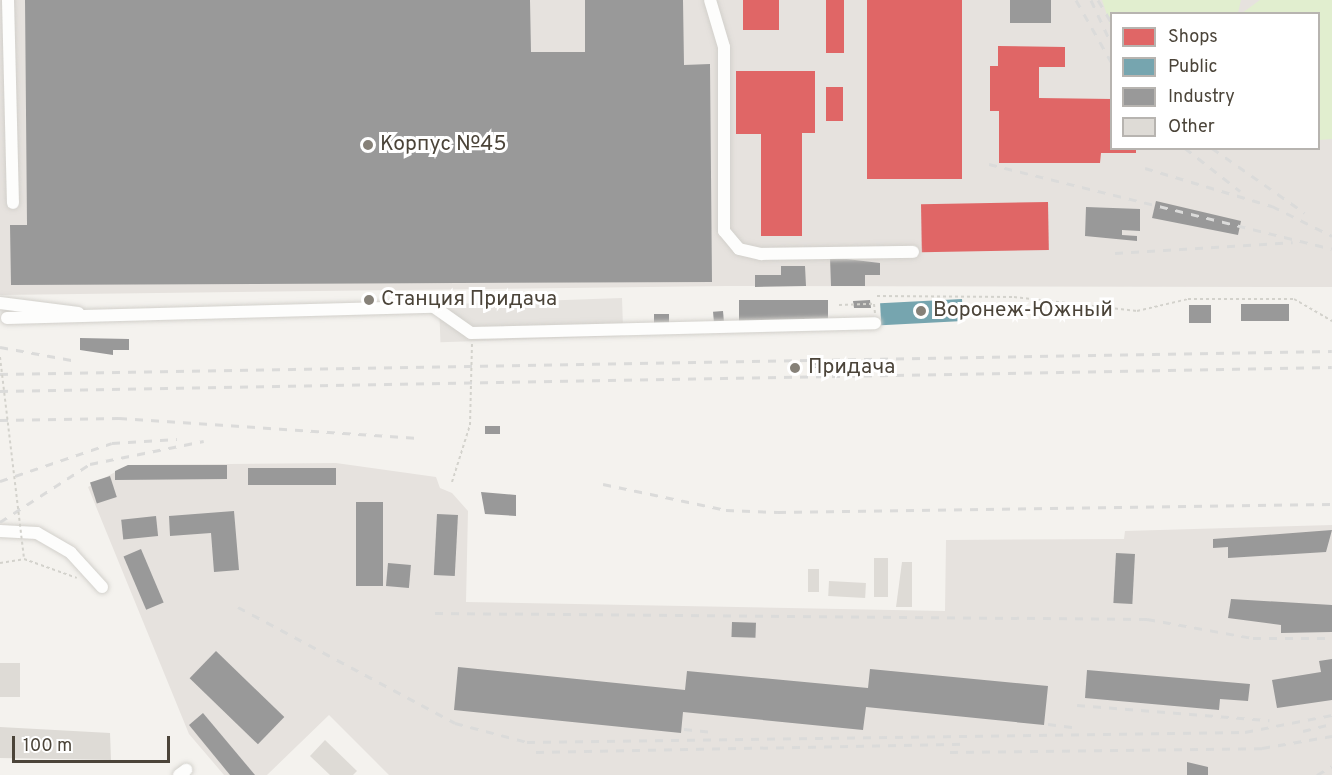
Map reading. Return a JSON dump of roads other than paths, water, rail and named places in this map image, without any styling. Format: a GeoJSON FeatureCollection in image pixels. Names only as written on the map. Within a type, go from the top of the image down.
{"type":"FeatureCollection","features":[{"type":"Feature","properties":{"kind":"street"},"geometry":{"type":"LineString","coordinates":[[8,0],[12,203]]}},
{"type":"Feature","properties":{"kind":"street"},"geometry":{"type":"LineString","coordinates":[[710,0],[724,47],[724,231],[739,249],[761,254],[913,252]]}},
{"type":"Feature","properties":{"kind":"street"},"geometry":{"type":"LineString","coordinates":[[0,303],[100,317]]}},
{"type":"Feature","properties":{"kind":"street"},"geometry":{"type":"LineString","coordinates":[[7,318],[434,307],[471,333],[875,323]]}},
{"type":"Feature","properties":{"kind":"street"},"geometry":{"type":"LineString","coordinates":[[2,530],[37,533],[71,553],[102,587]]}},
{"type":"Feature","properties":{"kind":"railway"},"geometry":{"type":"LineString","coordinates":[[1076,0],[1110,60]]}},
{"type":"Feature","properties":{"kind":"railway"},"geometry":{"type":"LineString","coordinates":[[1091,0],[1110,41]]}},
{"type":"Feature","properties":{"kind":"railway"},"geometry":{"type":"LineString","coordinates":[[1098,0],[1110,20]]}},
{"type":"Feature","properties":{"kind":"railway"},"geometry":{"type":"LineString","coordinates":[[1188,150],[1240,191]]}},
{"type":"Feature","properties":{"kind":"railway"},"geometry":{"type":"LineString","coordinates":[[1215,150],[1305,213]]}},
{"type":"Feature","properties":{"kind":"railway"},"geometry":{"type":"LineString","coordinates":[[989,164],[1332,249]]}},
{"type":"Feature","properties":{"kind":"railway"},"geometry":{"type":"LineString","coordinates":[[1145,168],[1272,206],[1332,236]]}},
{"type":"Feature","properties":{"kind":"railway"},"geometry":{"type":"LineString","coordinates":[[1115,253],[1293,242]]}},
{"type":"Feature","properties":{"kind":"railway"},"geometry":{"type":"LineString","coordinates":[[0,347],[77,361]]}},
{"type":"Feature","properties":{"kind":"railway"},"geometry":{"type":"LineString","coordinates":[[0,374],[1332,351]]}},
{"type":"Feature","properties":{"kind":"railway"},"geometry":{"type":"LineString","coordinates":[[0,391],[1332,367]]}},
{"type":"Feature","properties":{"kind":"railway"},"geometry":{"type":"LineString","coordinates":[[0,420],[119,418],[418,438]]}},
{"type":"Feature","properties":{"kind":"railway"},"geometry":{"type":"LineString","coordinates":[[0,481],[112,443],[177,439]]}},
{"type":"Feature","properties":{"kind":"railway"},"geometry":{"type":"LineString","coordinates":[[0,522],[90,464],[204,441]]}},
{"type":"Feature","properties":{"kind":"railway"},"geometry":{"type":"LineString","coordinates":[[603,484],[726,510],[778,512],[1332,504]]}},
{"type":"Feature","properties":{"kind":"railway"},"geometry":{"type":"LineString","coordinates":[[238,607],[455,723],[527,742],[1245,732],[1332,715]]}},
{"type":"Feature","properties":{"kind":"railway"},"geometry":{"type":"LineString","coordinates":[[435,613],[1147,619],[1253,638],[1332,638]]}},
{"type":"Feature","properties":{"kind":"railway"},"geometry":{"type":"LineString","coordinates":[[1077,705],[1269,720]]}},
{"type":"Feature","properties":{"kind":"railway"},"geometry":{"type":"LineString","coordinates":[[1048,724],[1074,727]]}},
{"type":"Feature","properties":{"kind":"railway"},"geometry":{"type":"LineString","coordinates":[[1303,731],[1332,724]]}},
{"type":"Feature","properties":{"kind":"railway"},"geometry":{"type":"LineString","coordinates":[[684,729],[713,732]]}},
{"type":"Feature","properties":{"kind":"railway"},"geometry":{"type":"LineString","coordinates":[[950,752],[1262,748],[1332,736]]}},
{"type":"Feature","properties":{"kind":"railway"},"geometry":{"type":"LineString","coordinates":[[536,752],[965,744]]}},
{"type":"Feature","properties":{"kind":"railway"},"geometry":{"type":"LineString","coordinates":[[1317,775],[1332,766]]}},
{"type":"Feature","properties":{"kind":"place","name":"Корпус №45"},"geometry":{"type":"Point","coordinates":[368,145]}},
{"type":"Feature","properties":{"kind":"place","name":"Станция Придача"},"geometry":{"type":"Point","coordinates":[369,300]}},
{"type":"Feature","properties":{"kind":"place","name":"Воронеж-Южный"},"geometry":{"type":"Point","coordinates":[921,311]}},
{"type":"Feature","properties":{"kind":"place","name":"Придача"},"geometry":{"type":"Point","coordinates":[795,368]}}]}
